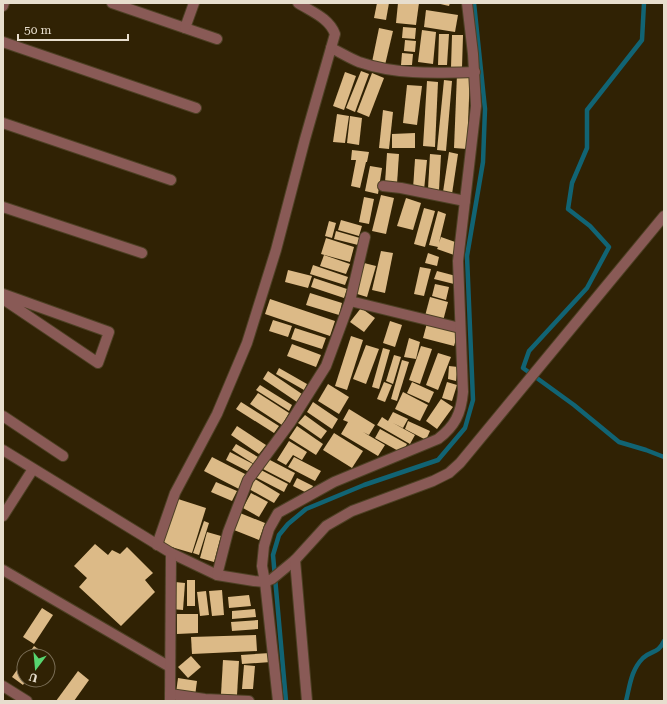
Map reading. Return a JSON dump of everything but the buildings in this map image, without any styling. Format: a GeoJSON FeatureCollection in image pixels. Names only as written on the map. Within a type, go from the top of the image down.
{"type":"FeatureCollection","features":[{"type":"Feature","properties":{"kind":"street"},"geometry":{"type":"LineString","coordinates":[[112,3],[217,39]]}},
{"type":"Feature","properties":{"kind":"street"},"geometry":{"type":"LineString","coordinates":[[185,28],[194,3]]}},
{"type":"Feature","properties":{"kind":"street"},"geometry":{"type":"LineString","coordinates":[[157,545],[175,493],[217,414],[247,343],[276,250],[305,139],[335,34],[332,26],[325,20],[298,3]]}},
{"type":"Feature","properties":{"kind":"street"},"geometry":{"type":"LineString","coordinates":[[278,701],[268,580],[262,566],[264,546],[269,530],[278,513],[334,482],[438,439],[448,432],[456,420],[462,405],[458,261],[476,106],[475,72],[467,3]]}},
{"type":"Feature","properties":{"kind":"street"},"geometry":{"type":"LineString","coordinates":[[3,42],[196,108]]}},
{"type":"Feature","properties":{"kind":"street"},"geometry":{"type":"LineString","coordinates":[[331,48],[358,61],[391,70],[427,73],[475,72]]}},
{"type":"Feature","properties":{"kind":"street"},"geometry":{"type":"LineString","coordinates":[[3,123],[170,180]]}},
{"type":"Feature","properties":{"kind":"street"},"geometry":{"type":"LineString","coordinates":[[382,186],[402,188],[465,201]]}},
{"type":"Feature","properties":{"kind":"street"},"geometry":{"type":"LineString","coordinates":[[3,207],[142,253]]}},
{"type":"Feature","properties":{"kind":"street"},"geometry":{"type":"LineString","coordinates":[[3,450],[170,553],[217,574],[254,582],[268,580],[296,560],[326,526],[352,511],[433,481],[449,473],[460,463],[664,216]]}},
{"type":"Feature","properties":{"kind":"street"},"geometry":{"type":"LineString","coordinates":[[217,574],[228,532],[248,480],[290,424],[326,366],[350,301],[365,237]]}},
{"type":"Feature","properties":{"kind":"street"},"geometry":{"type":"LineString","coordinates":[[3,294],[109,332],[98,363],[3,299]]}},
{"type":"Feature","properties":{"kind":"street"},"geometry":{"type":"LineString","coordinates":[[350,301],[460,328]]}},
{"type":"Feature","properties":{"kind":"street"},"geometry":{"type":"LineString","coordinates":[[3,416],[62,456]]}},
{"type":"Feature","properties":{"kind":"street"},"geometry":{"type":"LineString","coordinates":[[3,516],[33,469]]}},
{"type":"Feature","properties":{"kind":"street"},"geometry":{"type":"LineString","coordinates":[[170,553],[170,698],[249,701]]}},
{"type":"Feature","properties":{"kind":"street"},"geometry":{"type":"LineString","coordinates":[[296,560],[307,701]]}},
{"type":"Feature","properties":{"kind":"street"},"geometry":{"type":"LineString","coordinates":[[3,570],[170,668]]}},
{"type":"Feature","properties":{"kind":"street"},"geometry":{"type":"LineString","coordinates":[[3,686],[28,701]]}},
{"type":"Feature","properties":{"kind":"waterway"},"geometry":{"type":"LineString","coordinates":[[286,701],[273,555],[279,535],[288,524],[306,509],[364,485],[438,460],[465,428],[473,400],[467,256],[483,162],[485,109],[474,3]]}},
{"type":"Feature","properties":{"kind":"waterway"},"geometry":{"type":"LineString","coordinates":[[644,3],[642,40],[587,110],[587,148],[572,183],[568,209],[590,226],[609,247],[587,288],[529,351],[523,368],[574,405],[619,442],[664,457]]}},
{"type":"Feature","properties":{"kind":"waterway"},"geometry":{"type":"LineString","coordinates":[[626,701],[632,678],[639,663],[643,658],[657,650],[664,641]]}}]}
